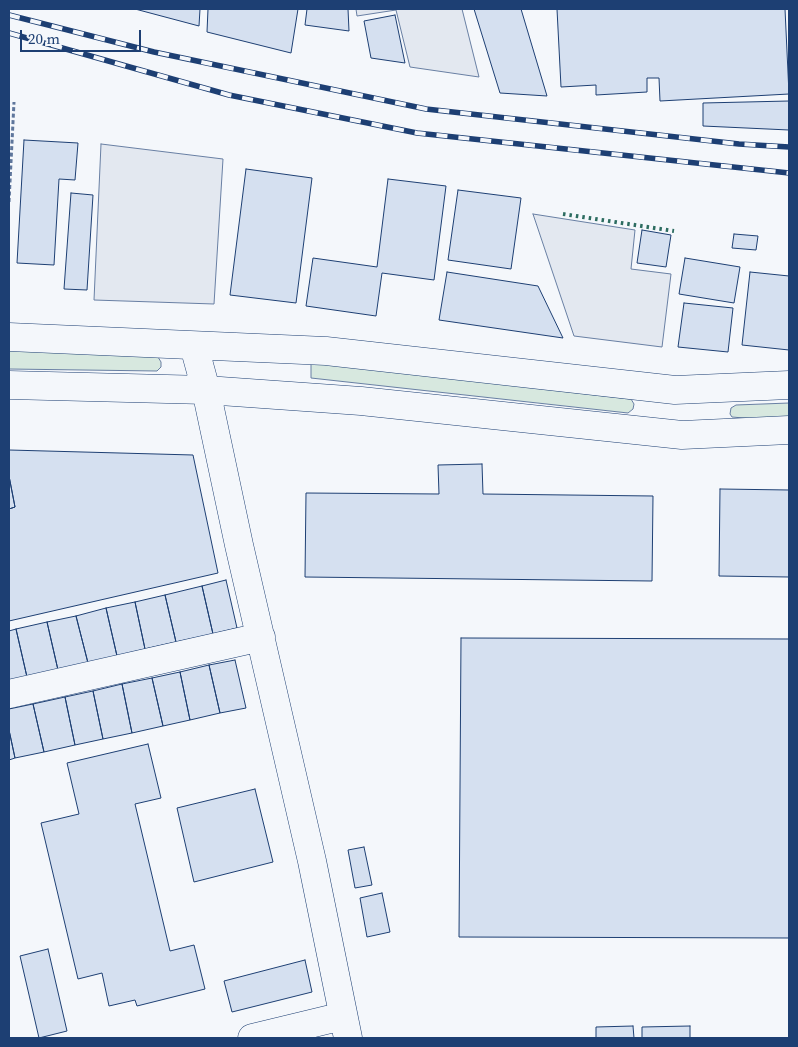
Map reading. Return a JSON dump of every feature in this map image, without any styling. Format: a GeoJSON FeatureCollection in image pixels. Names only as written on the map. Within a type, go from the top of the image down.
{"type":"FeatureCollection","features":[{"type":"Feature","properties":{"kind":"street"},"geometry":{"type":"LineString","coordinates":[[9,337],[326,351],[675,390],[789,385]]}},
{"type":"Feature","properties":{"kind":"street"},"geometry":{"type":"LineString","coordinates":[[194,346],[206,390],[312,861],[345,1027],[252,1038]]}},
{"type":"Feature","properties":{"kind":"street"},"geometry":{"type":"LineString","coordinates":[[9,385],[206,390],[361,401],[682,435],[789,430]]}},
{"type":"Feature","properties":{"kind":"street"},"geometry":{"type":"LineString","coordinates":[[675,390],[682,435]]}},
{"type":"Feature","properties":{"kind":"street"},"geometry":{"type":"LineString","coordinates":[[9,694],[261,638]]}},
{"type":"Feature","properties":{"kind":"path"},"geometry":{"type":"LineString","coordinates":[[9,202],[14,102]]}},
{"type":"Feature","properties":{"kind":"shaded area"},"geometry":{"type":"Polygon","coordinates":[[[356,9],[462,9],[479,77],[410,67],[396,10],[357,16],[356,9]]]}},
{"type":"Feature","properties":{"kind":"shaded area"},"geometry":{"type":"Polygon","coordinates":[[[101,144],[223,159],[214,304],[94,300],[101,144]]]}},
{"type":"Feature","properties":{"kind":"shaded area"},"geometry":{"type":"Polygon","coordinates":[[[533,214],[635,230],[631,269],[671,274],[662,347],[574,336],[533,214]]]}},
{"type":"Feature","properties":{"kind":"shaded area"},"geometry":{"type":"Polygon","coordinates":[[[9,350],[158,357],[161,367],[157,371],[9,369],[9,350]]]}},
{"type":"Feature","properties":{"kind":"shaded area"},"geometry":{"type":"Polygon","coordinates":[[[311,362],[631,399],[634,404],[633,409],[628,413],[311,378],[311,362]]]}},
{"type":"Feature","properties":{"kind":"shaded area"},"geometry":{"type":"Polygon","coordinates":[[[789,403],[789,417],[755,419],[732,417],[730,414],[731,408],[736,405],[789,403]]]}},
{"type":"Feature","properties":{"kind":"building"},"geometry":{"type":"Polygon","coordinates":[[[135,9],[200,9],[199,26],[135,9]]]}},
{"type":"Feature","properties":{"kind":"building"},"geometry":{"type":"Polygon","coordinates":[[[208,9],[298,9],[291,53],[207,32],[208,9]]]}},
{"type":"Feature","properties":{"kind":"building"},"geometry":{"type":"Polygon","coordinates":[[[307,9],[348,9],[349,31],[305,25],[307,9]]]}},
{"type":"Feature","properties":{"kind":"building"},"geometry":{"type":"Polygon","coordinates":[[[474,9],[521,9],[547,96],[500,93],[474,9]]]}},
{"type":"Feature","properties":{"kind":"building"},"geometry":{"type":"Polygon","coordinates":[[[557,9],[785,9],[789,94],[660,101],[659,78],[647,78],[647,92],[596,95],[596,85],[561,87],[557,9]]]}},
{"type":"Feature","properties":{"kind":"building"},"geometry":{"type":"Polygon","coordinates":[[[395,15],[405,63],[371,58],[364,21],[395,15]]]}},
{"type":"Feature","properties":{"kind":"building"},"geometry":{"type":"Polygon","coordinates":[[[789,101],[789,130],[703,126],[703,103],[789,101]]]}},
{"type":"Feature","properties":{"kind":"building"},"geometry":{"type":"Polygon","coordinates":[[[24,140],[78,143],[75,180],[59,179],[54,265],[17,263],[24,140]]]}},
{"type":"Feature","properties":{"kind":"building"},"geometry":{"type":"Polygon","coordinates":[[[246,169],[312,178],[296,303],[230,295],[246,169]]]}},
{"type":"Feature","properties":{"kind":"building"},"geometry":{"type":"Polygon","coordinates":[[[388,179],[446,186],[434,280],[382,273],[376,316],[306,306],[313,258],[377,267],[388,179]]]}},
{"type":"Feature","properties":{"kind":"building"},"geometry":{"type":"Polygon","coordinates":[[[458,190],[521,198],[511,269],[448,260],[458,190]]]}},
{"type":"Feature","properties":{"kind":"building"},"geometry":{"type":"Polygon","coordinates":[[[71,193],[93,195],[87,290],[64,289],[71,193]]]}},
{"type":"Feature","properties":{"kind":"building"},"geometry":{"type":"Polygon","coordinates":[[[642,230],[671,235],[666,267],[637,263],[642,230]]]}},
{"type":"Feature","properties":{"kind":"building"},"geometry":{"type":"Polygon","coordinates":[[[734,234],[758,236],[756,250],[732,248],[734,234]]]}},
{"type":"Feature","properties":{"kind":"building"},"geometry":{"type":"Polygon","coordinates":[[[685,258],[740,267],[734,303],[679,294],[685,258]]]}},
{"type":"Feature","properties":{"kind":"building"},"geometry":{"type":"Polygon","coordinates":[[[447,272],[538,286],[563,338],[439,320],[447,272]]]}},
{"type":"Feature","properties":{"kind":"building"},"geometry":{"type":"Polygon","coordinates":[[[750,272],[789,276],[789,350],[742,345],[750,272]]]}},
{"type":"Feature","properties":{"kind":"building"},"geometry":{"type":"Polygon","coordinates":[[[684,303],[733,308],[728,352],[678,347],[684,303]]]}},
{"type":"Feature","properties":{"kind":"building"},"geometry":{"type":"Polygon","coordinates":[[[9,450],[193,455],[218,573],[9,621],[9,509],[15,507],[9,476],[9,450]]]}},
{"type":"Feature","properties":{"kind":"building"},"geometry":{"type":"Polygon","coordinates":[[[482,464],[483,494],[653,496],[652,581],[305,577],[306,493],[439,494],[438,465],[482,464]]]}},
{"type":"Feature","properties":{"kind":"building"},"geometry":{"type":"Polygon","coordinates":[[[9,476],[15,507],[9,509],[9,476]]]}},
{"type":"Feature","properties":{"kind":"building"},"geometry":{"type":"Polygon","coordinates":[[[720,489],[789,490],[789,577],[719,576],[720,489]]]}},
{"type":"Feature","properties":{"kind":"building"},"geometry":{"type":"Polygon","coordinates":[[[226,580],[237,628],[213,634],[202,586],[226,580]]]}},
{"type":"Feature","properties":{"kind":"building"},"geometry":{"type":"Polygon","coordinates":[[[202,586],[213,634],[176,642],[165,595],[202,586]]]}},
{"type":"Feature","properties":{"kind":"building"},"geometry":{"type":"Polygon","coordinates":[[[165,595],[176,642],[145,649],[135,602],[165,595]]]}},
{"type":"Feature","properties":{"kind":"building"},"geometry":{"type":"Polygon","coordinates":[[[135,602],[145,649],[117,656],[106,608],[135,602]]]}},
{"type":"Feature","properties":{"kind":"building"},"geometry":{"type":"Polygon","coordinates":[[[106,608],[117,656],[88,663],[76,616],[106,608]]]}},
{"type":"Feature","properties":{"kind":"building"},"geometry":{"type":"Polygon","coordinates":[[[76,616],[88,663],[58,670],[47,622],[76,616]]]}},
{"type":"Feature","properties":{"kind":"building"},"geometry":{"type":"Polygon","coordinates":[[[47,622],[58,670],[27,677],[16,629],[47,622]]]}},
{"type":"Feature","properties":{"kind":"building"},"geometry":{"type":"Polygon","coordinates":[[[16,629],[27,677],[9,681],[9,631],[16,629]]]}},
{"type":"Feature","properties":{"kind":"building"},"geometry":{"type":"Polygon","coordinates":[[[461,638],[789,639],[789,938],[459,937],[461,638]]]}},
{"type":"Feature","properties":{"kind":"building"},"geometry":{"type":"Polygon","coordinates":[[[235,660],[246,708],[220,713],[209,665],[235,660]]]}},
{"type":"Feature","properties":{"kind":"building"},"geometry":{"type":"Polygon","coordinates":[[[209,665],[220,713],[190,720],[180,672],[209,665]]]}},
{"type":"Feature","properties":{"kind":"building"},"geometry":{"type":"Polygon","coordinates":[[[180,672],[190,720],[163,726],[152,678],[180,672]]]}},
{"type":"Feature","properties":{"kind":"building"},"geometry":{"type":"Polygon","coordinates":[[[152,678],[163,726],[132,733],[122,684],[152,678]]]}},
{"type":"Feature","properties":{"kind":"building"},"geometry":{"type":"Polygon","coordinates":[[[122,684],[132,733],[103,739],[93,691],[122,684]]]}},
{"type":"Feature","properties":{"kind":"building"},"geometry":{"type":"Polygon","coordinates":[[[93,691],[103,739],[75,745],[65,697],[93,691]]]}},
{"type":"Feature","properties":{"kind":"building"},"geometry":{"type":"Polygon","coordinates":[[[65,697],[75,745],[44,752],[33,704],[65,697]]]}},
{"type":"Feature","properties":{"kind":"building"},"geometry":{"type":"Polygon","coordinates":[[[33,704],[44,752],[15,758],[9,730],[9,709],[33,704]]]}},
{"type":"Feature","properties":{"kind":"building"},"geometry":{"type":"Polygon","coordinates":[[[9,730],[15,758],[9,760],[9,730]]]}},
{"type":"Feature","properties":{"kind":"building"},"geometry":{"type":"Polygon","coordinates":[[[148,744],[161,798],[135,804],[170,951],[194,945],[205,989],[137,1006],[135,1000],[109,1006],[102,973],[78,979],[41,823],[79,814],[67,763],[148,744]]]}},
{"type":"Feature","properties":{"kind":"building"},"geometry":{"type":"Polygon","coordinates":[[[255,789],[273,862],[194,882],[177,808],[255,789]]]}},
{"type":"Feature","properties":{"kind":"building"},"geometry":{"type":"Polygon","coordinates":[[[364,847],[372,885],[355,888],[348,850],[364,847]]]}},
{"type":"Feature","properties":{"kind":"building"},"geometry":{"type":"Polygon","coordinates":[[[382,893],[390,932],[367,937],[360,898],[382,893]]]}},
{"type":"Feature","properties":{"kind":"building"},"geometry":{"type":"Polygon","coordinates":[[[48,949],[67,1031],[39,1038],[20,956],[48,949]]]}},
{"type":"Feature","properties":{"kind":"building"},"geometry":{"type":"Polygon","coordinates":[[[305,960],[312,992],[232,1012],[224,981],[305,960]]]}},
{"type":"Feature","properties":{"kind":"building"},"geometry":{"type":"Polygon","coordinates":[[[633,1026],[634,1038],[596,1038],[596,1027],[633,1026]]]}},
{"type":"Feature","properties":{"kind":"building"},"geometry":{"type":"Polygon","coordinates":[[[690,1026],[690,1038],[642,1038],[642,1027],[690,1026]]]}},
{"type":"Feature","properties":{"kind":"railway"},"geometry":{"type":"LineString","coordinates":[[9,15],[154,52],[426,109],[739,144],[789,147]]}},
{"type":"Feature","properties":{"kind":"railway"},"geometry":{"type":"LineString","coordinates":[[9,33],[229,95],[417,133],[789,173]]}},
{"type":"Feature","properties":{"kind":"hedge"},"geometry":{"type":"LineString","coordinates":[[563,214],[674,231]]}}]}
